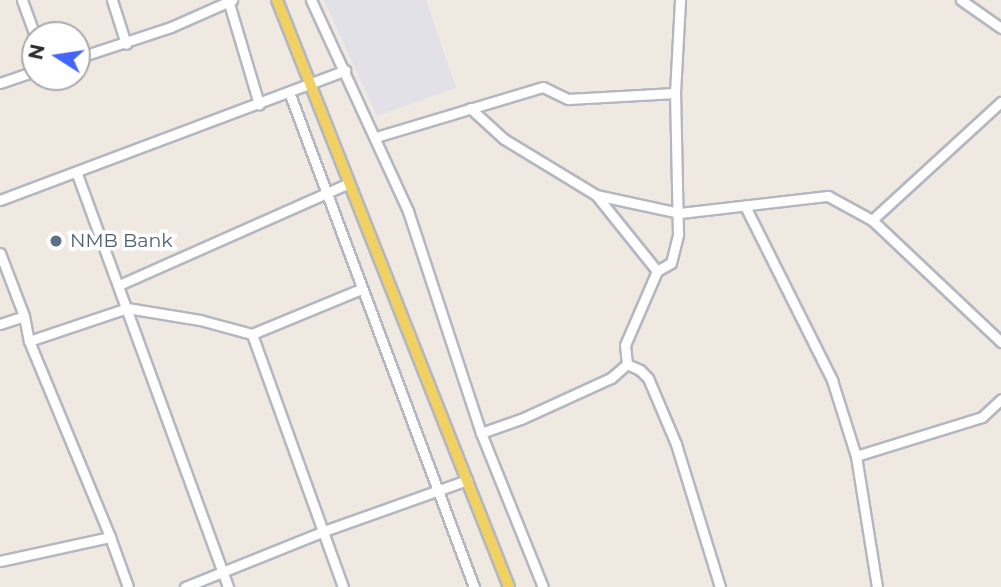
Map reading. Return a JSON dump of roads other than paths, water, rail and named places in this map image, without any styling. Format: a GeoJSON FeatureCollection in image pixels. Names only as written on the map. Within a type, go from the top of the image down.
{"type":"FeatureCollection","features":[{"type":"Feature","properties":{"kind":"main road"},"geometry":{"type":"LineString","coordinates":[[277,0],[509,587]]}},
{"type":"Feature","properties":{"kind":"street"},"geometry":{"type":"LineString","coordinates":[[22,0],[30,21]]}},
{"type":"Feature","properties":{"kind":"street"},"geometry":{"type":"LineString","coordinates":[[112,0],[126,44]]}},
{"type":"Feature","properties":{"kind":"street"},"geometry":{"type":"LineString","coordinates":[[312,0],[408,211],[481,433],[543,587]]}},
{"type":"Feature","properties":{"kind":"street"},"geometry":{"type":"LineString","coordinates":[[627,364],[625,345],[657,271],[671,263],[680,213],[675,93],[680,0]]}},
{"type":"Feature","properties":{"kind":"street"},"geometry":{"type":"LineString","coordinates":[[961,0],[1001,28]]}},
{"type":"Feature","properties":{"kind":"street"},"geometry":{"type":"LineString","coordinates":[[91,54],[126,44],[229,1],[259,104]]}},
{"type":"Feature","properties":{"kind":"street"},"geometry":{"type":"LineString","coordinates":[[0,200],[77,174],[345,70]]}},
{"type":"Feature","properties":{"kind":"street"},"geometry":{"type":"LineString","coordinates":[[0,83],[21,76]]}},
{"type":"Feature","properties":{"kind":"street"},"geometry":{"type":"LineString","coordinates":[[376,137],[543,87],[568,99],[675,93]]}},
{"type":"Feature","properties":{"kind":"street"},"geometry":{"type":"LineString","coordinates":[[289,92],[325,195],[440,490],[474,587]]}},
{"type":"Feature","properties":{"kind":"street"},"geometry":{"type":"LineString","coordinates":[[872,220],[1001,102]]}},
{"type":"Feature","properties":{"kind":"street"},"geometry":{"type":"LineString","coordinates":[[470,108],[504,139],[596,195],[680,213],[828,196],[872,220],[1001,342]]}},
{"type":"Feature","properties":{"kind":"street"},"geometry":{"type":"LineString","coordinates":[[77,174],[228,587]]}},
{"type":"Feature","properties":{"kind":"street"},"geometry":{"type":"LineString","coordinates":[[119,285],[349,183]]}},
{"type":"Feature","properties":{"kind":"street"},"geometry":{"type":"LineString","coordinates":[[596,195],[657,271]]}},
{"type":"Feature","properties":{"kind":"street"},"geometry":{"type":"LineString","coordinates":[[746,206],[832,380],[856,456],[877,587]]}},
{"type":"Feature","properties":{"kind":"street"},"geometry":{"type":"LineString","coordinates":[[0,253],[24,316],[29,341],[128,587]]}},
{"type":"Feature","properties":{"kind":"street"},"geometry":{"type":"LineString","coordinates":[[29,341],[127,308],[200,320],[252,334],[361,289]]}},
{"type":"Feature","properties":{"kind":"street"},"geometry":{"type":"LineString","coordinates":[[0,324],[24,316]]}},
{"type":"Feature","properties":{"kind":"street"},"geometry":{"type":"LineString","coordinates":[[252,334],[343,587]]}},
{"type":"Feature","properties":{"kind":"street"},"geometry":{"type":"LineString","coordinates":[[481,433],[521,419],[611,378],[627,364]]}},
{"type":"Feature","properties":{"kind":"street"},"geometry":{"type":"LineString","coordinates":[[627,364],[640,369],[653,389],[676,444],[720,587]]}},
{"type":"Feature","properties":{"kind":"street"},"geometry":{"type":"LineString","coordinates":[[856,456],[982,417],[1001,399]]}},
{"type":"Feature","properties":{"kind":"street"},"geometry":{"type":"LineString","coordinates":[[185,587],[223,574],[324,531],[467,480]]}},
{"type":"Feature","properties":{"kind":"street"},"geometry":{"type":"LineString","coordinates":[[0,561],[110,537]]}},
{"type":"Feature","properties":{"kind":"place","name":"NMB Bank"},"geometry":{"type":"Point","coordinates":[56,241]}}]}
